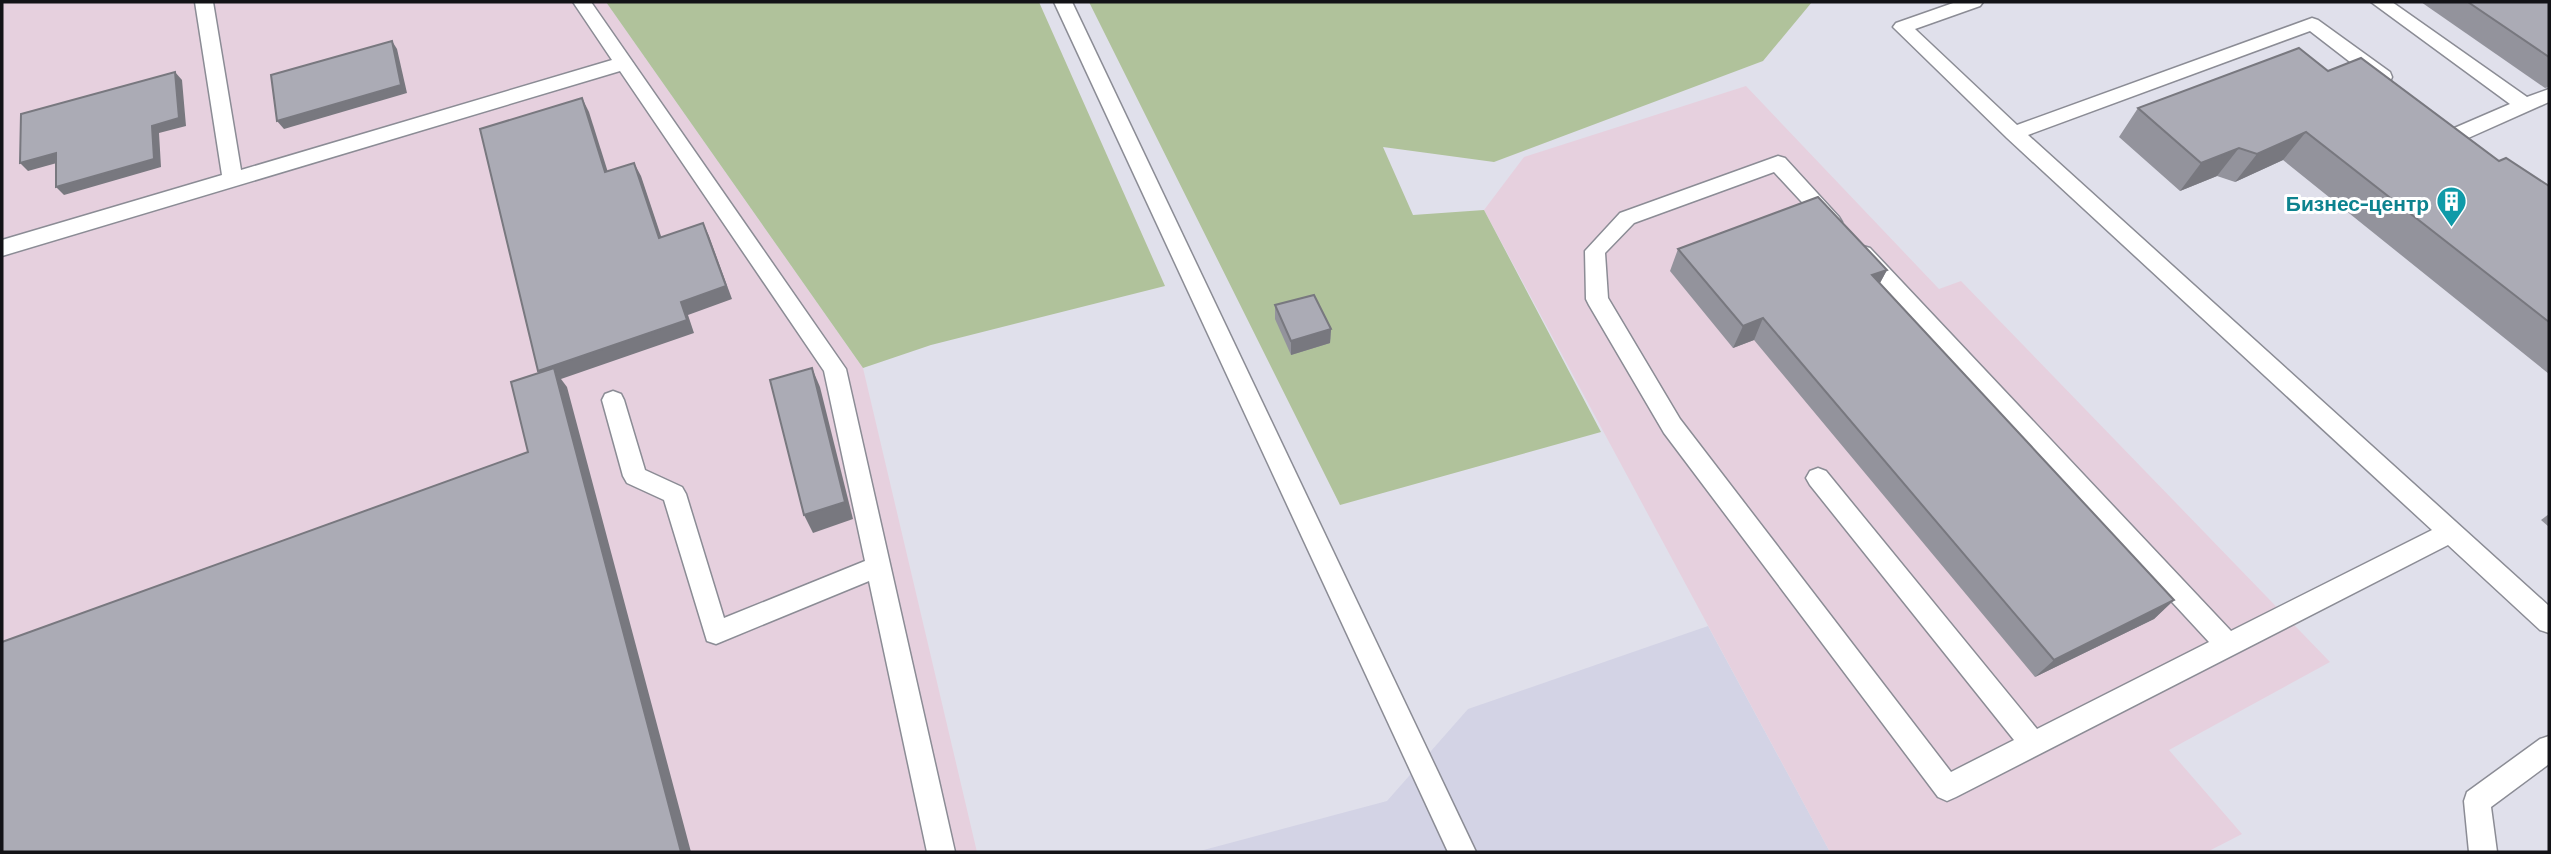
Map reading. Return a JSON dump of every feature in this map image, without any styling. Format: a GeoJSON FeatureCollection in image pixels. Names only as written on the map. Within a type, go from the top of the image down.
{"type":"FeatureCollection","features":[{"type":"Feature","properties":{"kind":"lane"},"geometry":{"type":"LineString","coordinates":[[204,2],[233,179]]}},
{"type":"Feature","properties":{"kind":"lane"},"geometry":{"type":"LineString","coordinates":[[582,2],[835,369],[942,852]]}},
{"type":"Feature","properties":{"kind":"lane"},"geometry":{"type":"LineString","coordinates":[[1063,2],[1462,852]]}},
{"type":"Feature","properties":{"kind":"lane"},"geometry":{"type":"LineString","coordinates":[[1974,2],[1902,27],[2014,133],[2549,622]]}},
{"type":"Feature","properties":{"kind":"lane"},"geometry":{"type":"LineString","coordinates":[[2380,2],[2525,105]]}},
{"type":"Feature","properties":{"kind":"lane"},"geometry":{"type":"LineString","coordinates":[[2014,133],[2312,24],[2396,86]]}},
{"type":"Feature","properties":{"kind":"lane"},"geometry":{"type":"LineString","coordinates":[[2,248],[624,63]]}},
{"type":"Feature","properties":{"kind":"lane"},"geometry":{"type":"LineString","coordinates":[[2479,149],[2454,130],[2549,95]]}},
{"type":"Feature","properties":{"kind":"lane"},"geometry":{"type":"LineString","coordinates":[[2228,645],[1778,163],[1627,218],[1595,251],[1597,299],[1672,426],[1947,789],[2451,532]]}},
{"type":"Feature","properties":{"kind":"lane"},"geometry":{"type":"LineString","coordinates":[[613,400],[635,476],[674,494],[716,633],[879,566]]}},
{"type":"Feature","properties":{"kind":"lane"},"geometry":{"type":"LineString","coordinates":[[1818,478],[2034,744]]}},
{"type":"Feature","properties":{"kind":"lane"},"geometry":{"type":"LineString","coordinates":[[2483,852],[2477,801],[2549,748]]}},
{"type":"Feature","properties":{"kind":"shaded area"},"geometry":{"type":"Polygon","coordinates":[[[2,2],[606,2],[863,368],[977,852],[2,852],[2,2]]]}},
{"type":"Feature","properties":{"kind":"shaded area"},"geometry":{"type":"Polygon","coordinates":[[[1746,86],[1939,289],[1961,281],[2330,662],[2169,750],[2242,834],[2207,852],[1830,852],[1484,210],[1524,157],[1746,86]]]}},
{"type":"Feature","properties":{"kind":"shaded area"},"geometry":{"type":"Polygon","coordinates":[[[1708,626],[1830,852],[1196,852],[1387,801],[1468,709],[1708,626]]]}},
{"type":"Feature","properties":{"kind":"green space"},"geometry":{"type":"Polygon","coordinates":[[[606,2],[1039,2],[1165,286],[931,345],[863,368],[606,2]]]}},
{"type":"Feature","properties":{"kind":"green space"},"geometry":{"type":"Polygon","coordinates":[[[1089,2],[1812,2],[1763,61],[1494,162],[1383,147],[1413,215],[1484,210],[1601,432],[1340,505],[1089,2]]]}},
{"type":"Feature","properties":{"kind":"building"},"geometry":{"type":"Polygon","coordinates":[[[2468,2],[2549,2],[2549,57],[2468,2]]]}},
{"type":"Feature","properties":{"kind":"building"},"geometry":{"type":"Polygon","coordinates":[[[392,41],[401,85],[277,121],[271,75],[392,41]]]}},
{"type":"Feature","properties":{"kind":"building"},"geometry":{"type":"Polygon","coordinates":[[[2299,48],[2328,71],[2361,58],[2499,161],[2506,158],[2549,186],[2549,322],[2306,132],[2257,154],[2239,148],[2201,163],[2138,108],[2299,48]]]}},
{"type":"Feature","properties":{"kind":"building"},"geometry":{"type":"Polygon","coordinates":[[[175,72],[179,118],[152,126],[154,159],[56,187],[56,153],[20,163],[21,114],[175,72]]]}},
{"type":"Feature","properties":{"kind":"building"},"geometry":{"type":"Polygon","coordinates":[[[582,98],[605,172],[634,163],[659,238],[703,223],[726,286],[681,302],[687,320],[538,371],[480,129],[582,98]]]}},
{"type":"Feature","properties":{"kind":"building"},"geometry":{"type":"Polygon","coordinates":[[[1818,197],[1887,270],[1872,275],[2174,600],[2054,660],[1763,318],[1743,326],[1678,249],[1818,197]]]}},
{"type":"Feature","properties":{"kind":"building"},"geometry":{"type":"Polygon","coordinates":[[[1314,295],[1331,329],[1291,341],[1275,305],[1314,295]]]}},
{"type":"Feature","properties":{"kind":"building"},"geometry":{"type":"Polygon","coordinates":[[[554,368],[681,852],[2,852],[2,642],[528,452],[511,382],[554,368]]]}},
{"type":"Feature","properties":{"kind":"building"},"geometry":{"type":"Polygon","coordinates":[[[812,368],[845,502],[804,515],[770,380],[812,368]]]}},
{"type":"Feature","properties":{"kind":"place","name":"Бизнес-центр"},"geometry":{"type":"Point","coordinates":[2452,229]}}]}
